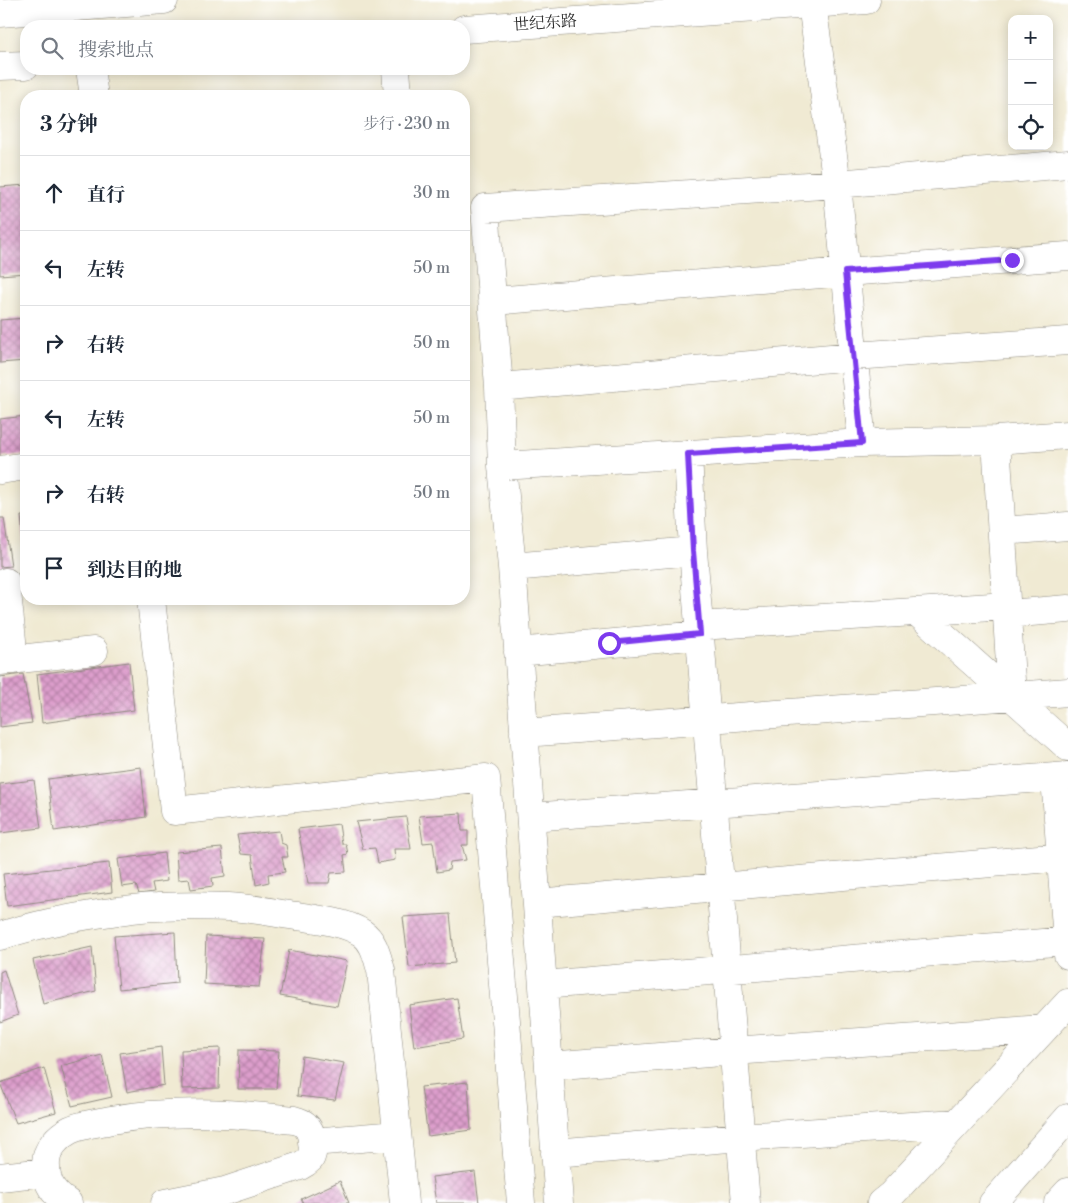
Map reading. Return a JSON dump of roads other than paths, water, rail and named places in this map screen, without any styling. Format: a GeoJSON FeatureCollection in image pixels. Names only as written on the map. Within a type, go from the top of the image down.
{"type":"FeatureCollection","features":[{"type":"Feature","properties":{"kind":"street"},"geometry":{"type":"LineString","coordinates":[[0,14],[164,0]]}},
{"type":"Feature","properties":{"kind":"street","name":"世纪东路"},"geometry":{"type":"LineString","coordinates":[[470,29],[866,0]]}},
{"type":"Feature","properties":{"kind":"street"},"geometry":{"type":"LineString","coordinates":[[812,4],[837,184],[862,443]]}},
{"type":"Feature","properties":{"kind":"street"},"geometry":{"type":"LineString","coordinates":[[0,66],[20,65]]}},
{"type":"Feature","properties":{"kind":"street"},"geometry":{"type":"LineString","coordinates":[[91,75],[93,90]]}},
{"type":"Feature","properties":{"kind":"street"},"geometry":{"type":"LineString","coordinates":[[396,75],[398,90]]}},
{"type":"Feature","properties":{"kind":"street"},"geometry":{"type":"LineString","coordinates":[[559,1203],[512,567],[502,466],[499,388],[486,208],[837,184],[1068,164]]}},
{"type":"Feature","properties":{"kind":"street"},"geometry":{"type":"LineString","coordinates":[[493,301],[1068,256]]}},
{"type":"Feature","properties":{"kind":"street"},"geometry":{"type":"LineString","coordinates":[[499,388],[854,356],[1068,342]]}},
{"type":"Feature","properties":{"kind":"street"},"geometry":{"type":"LineString","coordinates":[[502,466],[862,443],[996,440],[1068,434]]}},
{"type":"Feature","properties":{"kind":"street"},"geometry":{"type":"LineString","coordinates":[[996,440],[1012,696]]}},
{"type":"Feature","properties":{"kind":"street"},"geometry":{"type":"LineString","coordinates":[[688,454],[699,630],[746,1203]]}},
{"type":"Feature","properties":{"kind":"street"},"geometry":{"type":"LineString","coordinates":[[0,470],[20,467]]}},
{"type":"Feature","properties":{"kind":"street"},"geometry":{"type":"LineString","coordinates":[[1002,531],[1068,526]]}},
{"type":"Feature","properties":{"kind":"street"},"geometry":{"type":"LineString","coordinates":[[512,567],[693,551]]}},
{"type":"Feature","properties":{"kind":"street"},"geometry":{"type":"LineString","coordinates":[[11,581],[7,660],[94,650]]}},
{"type":"Feature","properties":{"kind":"street"},"geometry":{"type":"LineString","coordinates":[[152,605],[174,811],[486,778],[521,1203]]}},
{"type":"Feature","properties":{"kind":"street"},"geometry":{"type":"LineString","coordinates":[[518,652],[699,630],[917,612],[1068,609]]}},
{"type":"Feature","properties":{"kind":"street"},"geometry":{"type":"LineString","coordinates":[[917,612],[1068,747]]}},
{"type":"Feature","properties":{"kind":"street"},"geometry":{"type":"LineString","coordinates":[[524,734],[1068,692]]}},
{"type":"Feature","properties":{"kind":"street"},"geometry":{"type":"LineString","coordinates":[[530,817],[1062,776],[1061,857],[1067,948],[727,970],[543,985]]}},
{"type":"Feature","properties":{"kind":"street"},"geometry":{"type":"LineString","coordinates":[[537,903],[1061,857]]}},
{"type":"Feature","properties":{"kind":"street"},"geometry":{"type":"LineString","coordinates":[[0,936],[50,922],[104,913],[156,907],[230,907],[328,921],[354,929],[368,938],[381,970],[404,1203]]}},
{"type":"Feature","properties":{"kind":"street"},"geometry":{"type":"LineString","coordinates":[[880,1203],[891,1195],[1068,1003]]}},
{"type":"Feature","properties":{"kind":"street"},"geometry":{"type":"LineString","coordinates":[[549,1066],[1044,1029]]}},
{"type":"Feature","properties":{"kind":"street"},"geometry":{"type":"LineString","coordinates":[[68,1203],[54,1193],[50,1186],[46,1172],[46,1158],[54,1143],[70,1130],[97,1123],[145,1115],[215,1113],[294,1120],[302,1122],[307,1126],[312,1142],[311,1157],[300,1166],[225,1191],[165,1203]]}},
{"type":"Feature","properties":{"kind":"street"},"geometry":{"type":"LineString","coordinates":[[993,1203],[1068,1118]]}},
{"type":"Feature","properties":{"kind":"street"},"geometry":{"type":"LineString","coordinates":[[556,1153],[740,1137],[957,1123]]}},
{"type":"Feature","properties":{"kind":"street"},"geometry":{"type":"LineString","coordinates":[[312,1142],[397,1135]]}},
{"type":"Feature","properties":{"kind":"street"},"geometry":{"type":"LineString","coordinates":[[0,1177],[46,1172]]}},
{"type":"Feature","properties":{"kind":"street"},"geometry":{"type":"LineString","coordinates":[[1058,1203],[1068,1192]]}}]}
